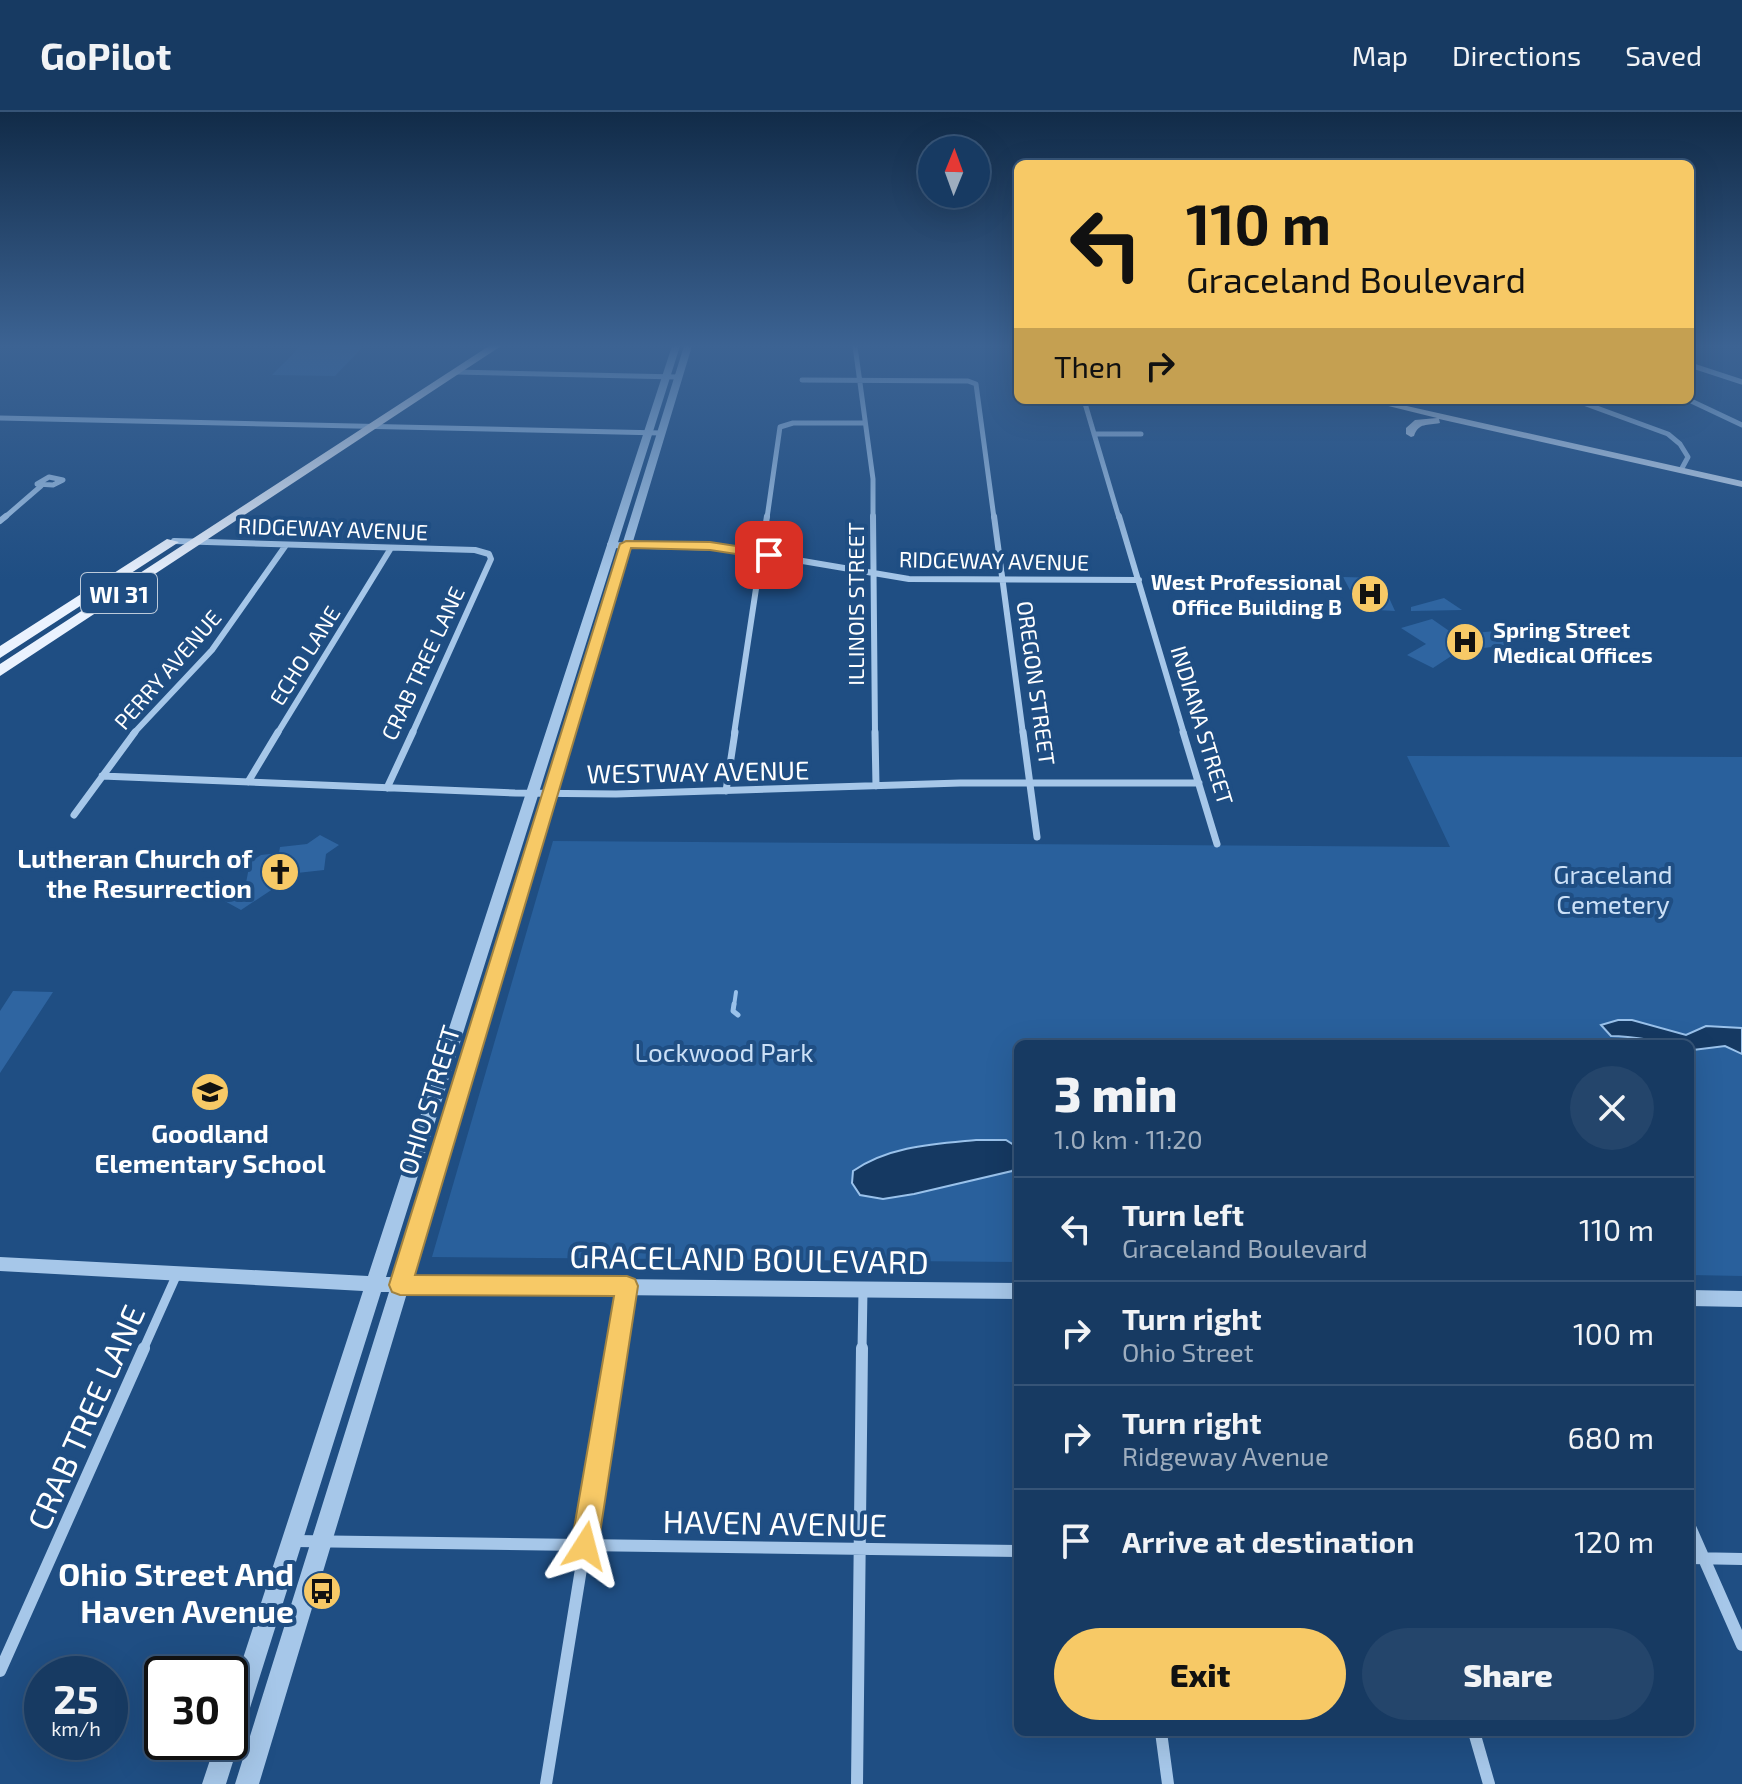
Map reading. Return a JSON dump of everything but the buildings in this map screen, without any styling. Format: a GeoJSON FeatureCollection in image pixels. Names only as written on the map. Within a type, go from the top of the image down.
{"type":"FeatureCollection","features":[{"type":"Feature","properties":{"kind":"main road","name":"WI 31"},"geometry":{"type":"LineString","coordinates":[[0,653],[356,424]]}},
{"type":"Feature","properties":{"kind":"main road","name":"WI 31"},"geometry":{"type":"LineString","coordinates":[[0,671],[375,424]]}},
{"type":"Feature","properties":{"kind":"main road"},"geometry":{"type":"LineString","coordinates":[[1411,434],[1414,424]]}},
{"type":"Feature","properties":{"kind":"main road"},"geometry":{"type":"LineString","coordinates":[[1459,424],[1486,427]]}},
{"type":"Feature","properties":{"kind":"main road"},"geometry":{"type":"LineString","coordinates":[[1474,424],[1742,484]]}},
{"type":"Feature","properties":{"kind":"street"},"geometry":{"type":"LineString","coordinates":[[266,424],[661,433]]}},
{"type":"Feature","properties":{"kind":"street","name":"OHIO STREET"},"geometry":{"type":"LineString","coordinates":[[248,1676],[651,424]]}},
{"type":"Feature","properties":{"kind":"street","name":"OHIO STREET"},"geometry":{"type":"LineString","coordinates":[[247,1784],[664,424]]}},
{"type":"Feature","properties":{"kind":"street"},"geometry":{"type":"LineString","coordinates":[[726,791],[780,427],[785,424]]}},
{"type":"Feature","properties":{"kind":"street","name":"ILLINOIS STREET"},"geometry":{"type":"LineString","coordinates":[[864,424],[873,479],[876,786]]}},
{"type":"Feature","properties":{"kind":"street","name":"OREGON STREET"},"geometry":{"type":"LineString","coordinates":[[981,424],[1037,837]]}},
{"type":"Feature","properties":{"kind":"street","name":"INDIANA STREET"},"geometry":{"type":"LineString","coordinates":[[1091,424],[1217,844]]}},
{"type":"Feature","properties":{"kind":"street"},"geometry":{"type":"LineString","coordinates":[[1640,424],[1674,439],[1688,454],[1688,463],[1681,470]]}},
{"type":"Feature","properties":{"kind":"street"},"geometry":{"type":"LineString","coordinates":[[1094,434],[1141,434]]}},
{"type":"Feature","properties":{"kind":"street"},"geometry":{"type":"LineString","coordinates":[[635,470],[648,471]]}},
{"type":"Feature","properties":{"kind":"street"},"geometry":{"type":"LineString","coordinates":[[0,521],[41,486]]}},
{"type":"Feature","properties":{"kind":"street"},"geometry":{"type":"LineString","coordinates":[[623,506],[638,506]]}},
{"type":"Feature","properties":{"kind":"street","name":"RIDGEWAY AVENUE"},"geometry":{"type":"LineString","coordinates":[[174,541],[475,550],[490,555]]}},
{"type":"Feature","properties":{"kind":"street","name":"PERRY AVENUE"},"geometry":{"type":"LineString","coordinates":[[74,815],[136,730],[212,650],[286,545]]}},
{"type":"Feature","properties":{"kind":"street","name":"RIDGEWAY AVENUE"},"geometry":{"type":"LineString","coordinates":[[610,545],[710,546],[928,580],[1139,580]]}},
{"type":"Feature","properties":{"kind":"street","name":"ECHO LANE"},"geometry":{"type":"LineString","coordinates":[[248,782],[289,712],[320,669],[391,548]]}},
{"type":"Feature","properties":{"kind":"street","name":"CRAB TREE LANE"},"geometry":{"type":"LineString","coordinates":[[387,788],[491,559],[490,555]]}},
{"type":"Feature","properties":{"kind":"street"},"geometry":{"type":"LineString","coordinates":[[588,614],[605,615]]}},
{"type":"Feature","properties":{"kind":"street"},"geometry":{"type":"LineString","coordinates":[[565,687],[583,687]]}},
{"type":"Feature","properties":{"kind":"street","name":"WESTWAY AVENUE"},"geometry":{"type":"LineString","coordinates":[[102,776],[532,793],[1199,783]]}},
{"type":"Feature","properties":{"kind":"street"},"geometry":{"type":"LineString","coordinates":[[444,1066],[468,1066]]}},
{"type":"Feature","properties":{"kind":"street","name":"GRACELAND BOULEVARD"},"geometry":{"type":"LineString","coordinates":[[0,1264],[400,1285],[1014,1291]]}},
{"type":"Feature","properties":{"kind":"street","name":"CRAB TREE LANE"},"geometry":{"type":"LineString","coordinates":[[0,1671],[177,1273]]}},
{"type":"Feature","properties":{"kind":"street"},"geometry":{"type":"LineString","coordinates":[[546,1784],[627,1286]]}},
{"type":"Feature","properties":{"kind":"street"},"geometry":{"type":"LineString","coordinates":[[857,1784],[863,1289]]}},
{"type":"Feature","properties":{"kind":"street"},"geometry":{"type":"LineString","coordinates":[[1694,1298],[1742,1299]]}},
{"type":"Feature","properties":{"kind":"street","name":"HAVEN AVENUE"},"geometry":{"type":"LineString","coordinates":[[291,1541],[1014,1551]]}},
{"type":"Feature","properties":{"kind":"street"},"geometry":{"type":"LineString","coordinates":[[1742,1559],[1697,1558],[1742,1645]]}},
{"type":"Feature","properties":{"kind":"street"},"geometry":{"type":"LineString","coordinates":[[1162,1736],[1168,1784]]}},
{"type":"Feature","properties":{"kind":"street"},"geometry":{"type":"LineString","coordinates":[[1475,1736],[1489,1784]]}},
{"type":"Feature","properties":{"kind":"street"},"geometry":{"type":"LineString","coordinates":[[214,1784],[221,1760]]}},
{"type":"Feature","properties":{"kind":"green space","name":"Lockwood Park"},"geometry":{"type":"Polygon","coordinates":[[[1407,756],[1742,757],[1742,1276],[1694,1275],[1694,1040],[1014,1040],[1014,1262],[432,1257],[553,841],[1450,847],[1407,756]]]}},
{"type":"Feature","properties":{"kind":"shaded area"},"geometry":{"type":"Polygon","coordinates":[[[1632,1020],[1686,1035],[1706,1026],[1742,1028],[1742,1054],[1725,1046],[1694,1050],[1694,1040],[1611,1036],[1601,1025],[1632,1020]]]}},
{"type":"Feature","properties":{"kind":"shaded area"},"geometry":{"type":"Polygon","coordinates":[[[1006,1140],[1014,1145],[1014,1169],[883,1199],[860,1195],[852,1183],[853,1171],[882,1156],[944,1143],[1006,1140]]]}},
{"type":"Feature","properties":{"kind":"waterway"},"geometry":{"type":"LineString","coordinates":[[734,1006],[736,992]]}},
{"type":"Feature","properties":{"kind":"waterway"},"geometry":{"type":"LineString","coordinates":[[734,1004],[733,1011],[738,1015]]}},
{"type":"Feature","properties":{"kind":"place","name":"West Professional Office Building B"},"geometry":{"type":"Point","coordinates":[1370,594]}},
{"type":"Feature","properties":{"kind":"place","name":"Spring Street Medical Offices"},"geometry":{"type":"Point","coordinates":[1465,642]}},
{"type":"Feature","properties":{"kind":"place","name":"Lutheran Church of the Resurrection"},"geometry":{"type":"Point","coordinates":[280,872]}},
{"type":"Feature","properties":{"kind":"place","name":"Goodland Elementary School"},"geometry":{"type":"Point","coordinates":[210,1092]}},
{"type":"Feature","properties":{"kind":"place","name":"Ohio Street And Haven Avenue"},"geometry":{"type":"Point","coordinates":[322,1591]}},
{"type":"Feature","properties":{"kind":"route"},"geometry":{"type":"LineString","coordinates":[[585,1546],[627,1286],[400,1285],[626,544],[710,546],[769,555]]}},
{"type":"Feature","properties":{"kind":"park label","name":"Graceland Cemetery"},"geometry":{"type":"Point","coordinates":[1613,888]}}]}
